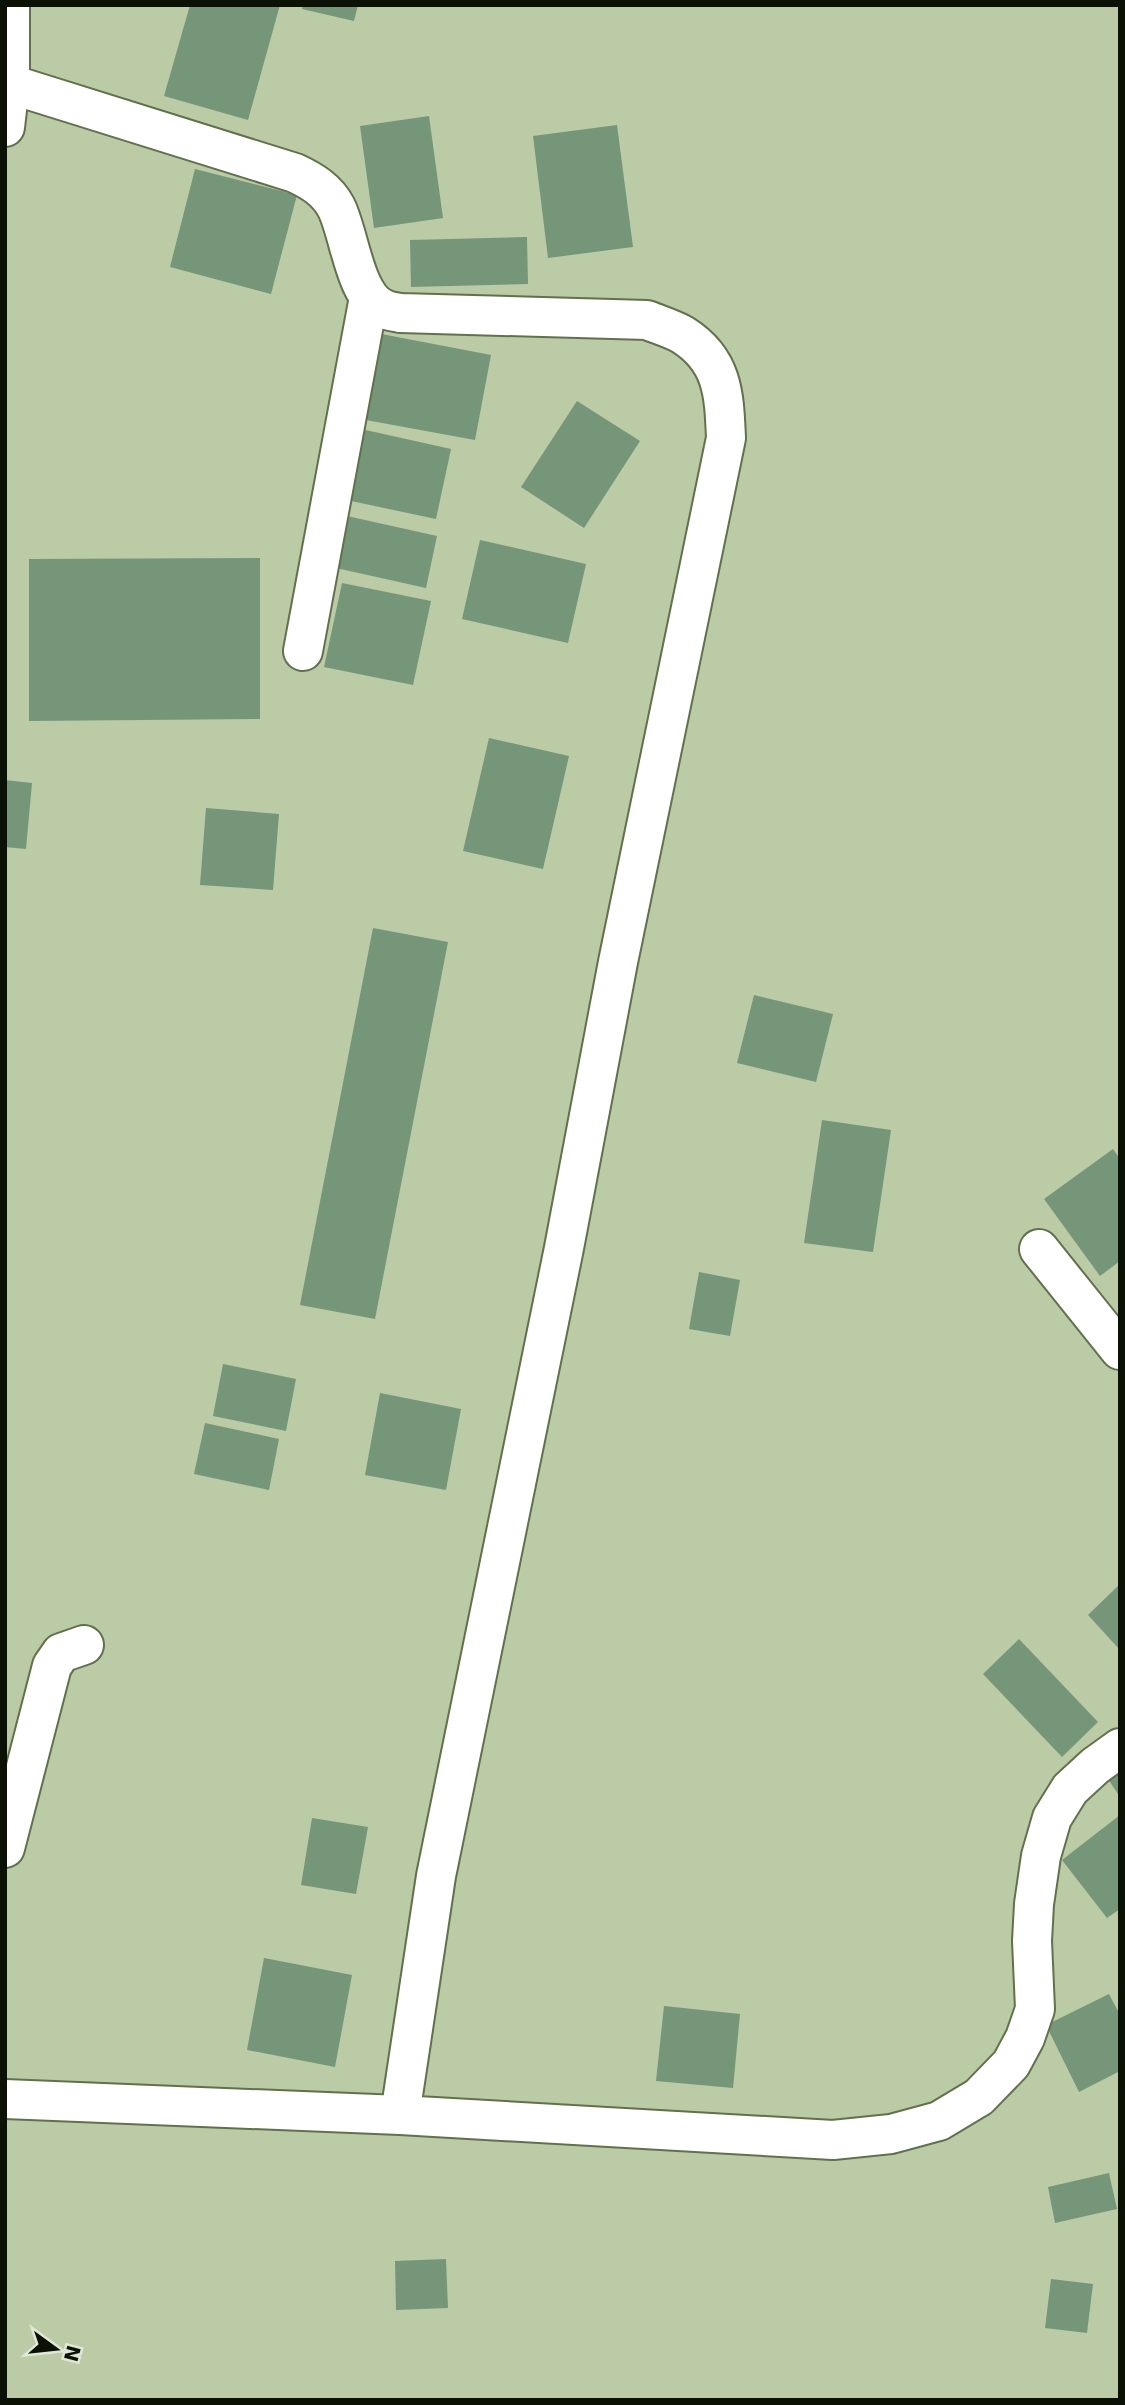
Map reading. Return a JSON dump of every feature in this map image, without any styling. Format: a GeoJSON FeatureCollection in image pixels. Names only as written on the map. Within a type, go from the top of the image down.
{"type":"FeatureCollection","features":[{"type":"Feature","properties":{"kind":"street"},"geometry":{"type":"LineString","coordinates":[[5,127],[10,85],[10,5]]}},
{"type":"Feature","properties":{"kind":"street"},"geometry":{"type":"LineString","coordinates":[[10,85],[295,173],[317,184],[335,205],[359,278],[369,297],[382,309],[400,313],[648,320],[684,335],[710,358],[724,393],[726,438],[618,962],[564,1248],[439,1863],[400,2115]]}},
{"type":"Feature","properties":{"kind":"street"},"geometry":{"type":"LineString","coordinates":[[303,651],[369,297]]}},
{"type":"Feature","properties":{"kind":"street"},"geometry":{"type":"LineString","coordinates":[[1039,1249],[1120,1350]]}},
{"type":"Feature","properties":{"kind":"street"},"geometry":{"type":"LineString","coordinates":[[5,1848],[52,1666],[61,1653],[83,1645]]}},
{"type":"Feature","properties":{"kind":"street"},"geometry":{"type":"LineString","coordinates":[[5,2099],[400,2115],[833,2140],[891,2134],[939,2121],[979,2097],[1011,2064],[1025,2038],[1035,2009],[1032,1941],[1034,1904],[1041,1856],[1052,1818],[1070,1789],[1120,1748]]}},
{"type":"Feature","properties":{"kind":"building"},"geometry":{"type":"Polygon","coordinates":[[[190,5],[280,5],[248,120],[164,96],[190,5]]]}},
{"type":"Feature","properties":{"kind":"building"},"geometry":{"type":"Polygon","coordinates":[[[303,5],[358,5],[354,21],[302,9],[303,5]]]}},
{"type":"Feature","properties":{"kind":"building"},"geometry":{"type":"Polygon","coordinates":[[[429,116],[443,218],[374,228],[360,126],[429,116]]]}},
{"type":"Feature","properties":{"kind":"building"},"geometry":{"type":"Polygon","coordinates":[[[617,125],[633,247],[548,258],[533,136],[617,125]]]}},
{"type":"Feature","properties":{"kind":"building"},"geometry":{"type":"Polygon","coordinates":[[[195,169],[297,195],[271,294],[170,267],[195,169]]]}},
{"type":"Feature","properties":{"kind":"building"},"geometry":{"type":"Polygon","coordinates":[[[527,237],[528,284],[411,287],[410,240],[527,237]]]}},
{"type":"Feature","properties":{"kind":"building"},"geometry":{"type":"Polygon","coordinates":[[[371,332],[491,355],[475,440],[355,418],[371,332]]]}},
{"type":"Feature","properties":{"kind":"building"},"geometry":{"type":"Polygon","coordinates":[[[577,401],[640,441],[584,528],[521,487],[577,401]]]}},
{"type":"Feature","properties":{"kind":"building"},"geometry":{"type":"Polygon","coordinates":[[[352,427],[451,449],[436,519],[337,498],[352,427]]]}},
{"type":"Feature","properties":{"kind":"building"},"geometry":{"type":"Polygon","coordinates":[[[338,514],[437,536],[426,588],[327,566],[338,514]]]}},
{"type":"Feature","properties":{"kind":"building"},"geometry":{"type":"Polygon","coordinates":[[[480,540],[586,564],[568,643],[462,619],[480,540]]]}},
{"type":"Feature","properties":{"kind":"building"},"geometry":{"type":"Polygon","coordinates":[[[260,558],[260,719],[29,721],[29,559],[260,558]]]}},
{"type":"Feature","properties":{"kind":"building"},"geometry":{"type":"Polygon","coordinates":[[[342,583],[431,601],[413,685],[324,667],[342,583]]]}},
{"type":"Feature","properties":{"kind":"building"},"geometry":{"type":"Polygon","coordinates":[[[489,738],[569,756],[543,869],[463,851],[489,738]]]}},
{"type":"Feature","properties":{"kind":"building"},"geometry":{"type":"Polygon","coordinates":[[[5,780],[32,783],[26,849],[5,847],[5,780]]]}},
{"type":"Feature","properties":{"kind":"building"},"geometry":{"type":"Polygon","coordinates":[[[206,808],[279,814],[273,890],[200,885],[206,808]]]}},
{"type":"Feature","properties":{"kind":"building"},"geometry":{"type":"Polygon","coordinates":[[[373,928],[448,942],[375,1319],[300,1305],[373,928]]]}},
{"type":"Feature","properties":{"kind":"building"},"geometry":{"type":"Polygon","coordinates":[[[754,995],[833,1014],[816,1082],[737,1063],[754,995]]]}},
{"type":"Feature","properties":{"kind":"building"},"geometry":{"type":"Polygon","coordinates":[[[822,1120],[891,1130],[873,1252],[804,1243],[822,1120]]]}},
{"type":"Feature","properties":{"kind":"building"},"geometry":{"type":"Polygon","coordinates":[[[1113,1149],[1120,1159],[1120,1261],[1100,1276],[1044,1199],[1113,1149]]]}},
{"type":"Feature","properties":{"kind":"building"},"geometry":{"type":"Polygon","coordinates":[[[699,1272],[740,1280],[730,1336],[689,1329],[699,1272]]]}},
{"type":"Feature","properties":{"kind":"building"},"geometry":{"type":"Polygon","coordinates":[[[223,1364],[296,1379],[286,1431],[213,1416],[223,1364]]]}},
{"type":"Feature","properties":{"kind":"building"},"geometry":{"type":"Polygon","coordinates":[[[380,1393],[461,1409],[446,1490],[365,1475],[380,1393]]]}},
{"type":"Feature","properties":{"kind":"building"},"geometry":{"type":"Polygon","coordinates":[[[205,1423],[279,1439],[269,1490],[194,1474],[205,1423]]]}},
{"type":"Feature","properties":{"kind":"building"},"geometry":{"type":"Polygon","coordinates":[[[1120,1584],[1120,1650],[1088,1615],[1120,1584]]]}},
{"type":"Feature","properties":{"kind":"building"},"geometry":{"type":"Polygon","coordinates":[[[1019,1639],[1098,1722],[1062,1757],[983,1674],[1019,1639]]]}},
{"type":"Feature","properties":{"kind":"building"},"geometry":{"type":"Polygon","coordinates":[[[1120,1762],[1120,1797],[1104,1773],[1120,1762]]]}},
{"type":"Feature","properties":{"kind":"building"},"geometry":{"type":"Polygon","coordinates":[[[1120,1815],[1120,1909],[1107,1918],[1062,1860],[1120,1815]]]}},
{"type":"Feature","properties":{"kind":"building"},"geometry":{"type":"Polygon","coordinates":[[[312,1818],[368,1827],[356,1894],[301,1885],[312,1818]]]}},
{"type":"Feature","properties":{"kind":"building"},"geometry":{"type":"Polygon","coordinates":[[[264,1958],[352,1975],[335,2067],[247,2050],[264,1958]]]}},
{"type":"Feature","properties":{"kind":"building"},"geometry":{"type":"Polygon","coordinates":[[[1109,1994],[1120,2015],[1120,2071],[1079,2092],[1046,2025],[1109,1994]]]}},
{"type":"Feature","properties":{"kind":"building"},"geometry":{"type":"Polygon","coordinates":[[[664,2006],[740,2014],[733,2088],[656,2081],[664,2006]]]}},
{"type":"Feature","properties":{"kind":"building"},"geometry":{"type":"Polygon","coordinates":[[[1109,2173],[1117,2209],[1055,2223],[1048,2187],[1109,2173]]]}},
{"type":"Feature","properties":{"kind":"building"},"geometry":{"type":"Polygon","coordinates":[[[446,2259],[448,2308],[396,2310],[395,2261],[446,2259]]]}},
{"type":"Feature","properties":{"kind":"building"},"geometry":{"type":"Polygon","coordinates":[[[1051,2279],[1093,2284],[1087,2333],[1045,2328],[1051,2279]]]}}]}
